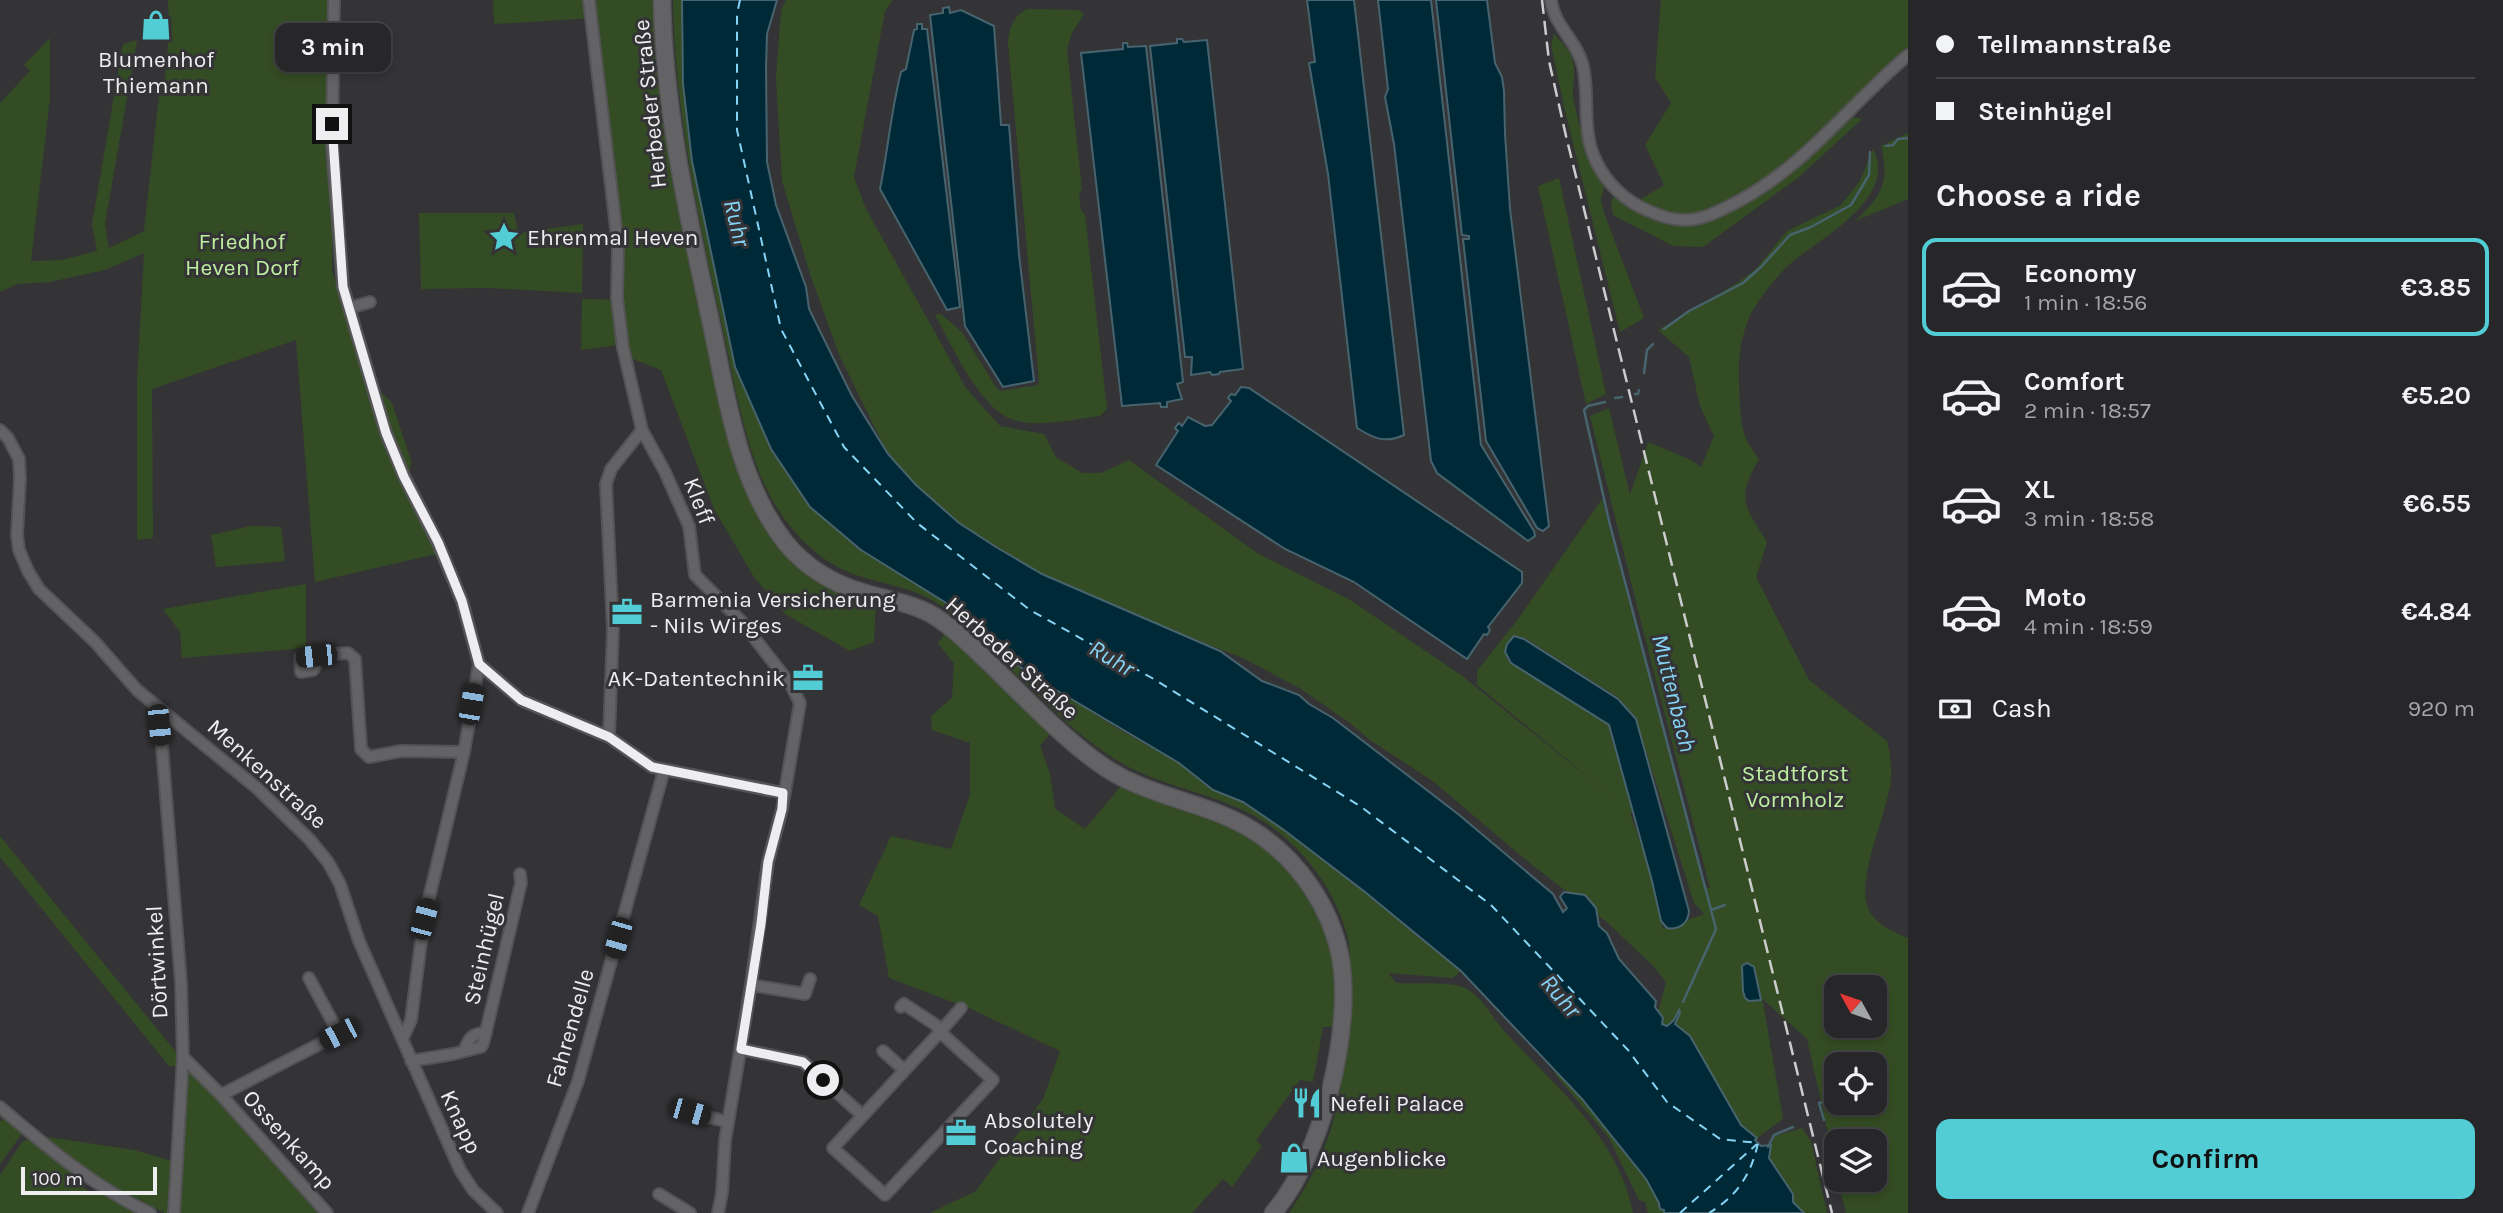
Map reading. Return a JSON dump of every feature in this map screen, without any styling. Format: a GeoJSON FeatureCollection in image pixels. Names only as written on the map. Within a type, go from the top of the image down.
{"type":"FeatureCollection","features":[{"type":"Feature","properties":{"kind":"main road","name":"Herbeder Straße"},"geometry":{"type":"LineString","coordinates":[[662,0],[669,99],[688,221],[732,418],[747,471],[760,501],[782,539],[810,565],[843,585],[933,614],[962,637],[1094,760],[1127,781],[1239,822],[1258,833],[1287,858],[1317,897],[1340,957],[1343,999],[1340,1032],[1333,1080],[1320,1125],[1298,1174],[1273,1213]]}},
{"type":"Feature","properties":{"kind":"street"},"geometry":{"type":"LineString","coordinates":[[334,0],[332,145],[343,287],[386,433],[404,477],[438,542],[457,589],[479,664],[464,752],[424,919],[411,1020],[402,1038]]}},
{"type":"Feature","properties":{"kind":"street","name":"Kleff"},"geometry":{"type":"LineString","coordinates":[[589,0],[618,245],[617,298],[623,348],[642,430],[689,526],[695,575],[741,621],[798,696],[800,709],[782,809],[768,862],[728,1122],[718,1213]]}},
{"type":"Feature","properties":{"kind":"street"},"geometry":{"type":"LineString","coordinates":[[1551,0],[1557,22],[1581,60],[1589,140],[1601,170],[1610,184],[1631,202],[1673,219],[1693,219],[1710,215],[1777,178],[1809,151],[1908,55]]}},
{"type":"Feature","properties":{"kind":"street"},"geometry":{"type":"LineString","coordinates":[[349,308],[370,302]]}},
{"type":"Feature","properties":{"kind":"street","name":"Menkenstraße"},"geometry":{"type":"LineString","coordinates":[[0,430],[8,438],[19,459],[19,550],[40,590],[95,642],[134,687],[258,789],[310,840],[328,862],[340,884],[359,940],[402,1038]]}},
{"type":"Feature","properties":{"kind":"street"},"geometry":{"type":"LineString","coordinates":[[609,737],[612,630],[606,484],[611,469],[642,430]]}},
{"type":"Feature","properties":{"kind":"street"},"geometry":{"type":"LineString","coordinates":[[316,656],[348,653],[355,659],[361,749],[365,755],[369,757],[401,751],[464,752]]}},
{"type":"Feature","properties":{"kind":"street"},"geometry":{"type":"LineString","coordinates":[[479,664],[521,700],[609,737],[652,767],[783,793]]}},
{"type":"Feature","properties":{"kind":"street","name":"Dörtwinkel"},"geometry":{"type":"LineString","coordinates":[[159,709],[181,983],[183,1057],[174,1213]]}},
{"type":"Feature","properties":{"kind":"street","name":"Fahrendelle"},"geometry":{"type":"LineString","coordinates":[[528,1213],[578,1080],[664,770]]}},
{"type":"Feature","properties":{"kind":"street","name":"Steinhügel"},"geometry":{"type":"LineString","coordinates":[[411,1060],[464,1051],[472,1036],[486,1033],[521,883],[520,874]]}},
{"type":"Feature","properties":{"kind":"street","name":"Ossenkamp"},"geometry":{"type":"LineString","coordinates":[[221,1095],[339,1034],[309,978]]}},
{"type":"Feature","properties":{"kind":"street"},"geometry":{"type":"LineString","coordinates":[[751,985],[805,994],[810,979]]}},
{"type":"Feature","properties":{"kind":"street"},"geometry":{"type":"LineString","coordinates":[[901,1007],[904,1004],[936,1025],[940,1032],[993,1080],[885,1195],[833,1148],[862,1115],[940,1032],[961,1009]]}},
{"type":"Feature","properties":{"kind":"street","name":"Knapp"},"geometry":{"type":"LineString","coordinates":[[402,1038],[460,1170],[484,1202],[497,1213]]}},
{"type":"Feature","properties":{"kind":"street"},"geometry":{"type":"LineString","coordinates":[[741,1049],[803,1062],[862,1115]]}},
{"type":"Feature","properties":{"kind":"street"},"geometry":{"type":"LineString","coordinates":[[883,1051],[904,1070]]}},
{"type":"Feature","properties":{"kind":"street","name":"Ossenkamp"},"geometry":{"type":"LineString","coordinates":[[183,1057],[221,1095],[327,1213]]}},
{"type":"Feature","properties":{"kind":"street"},"geometry":{"type":"LineString","coordinates":[[0,1107],[81,1174],[150,1213]]}},
{"type":"Feature","properties":{"kind":"street"},"geometry":{"type":"LineString","coordinates":[[685,1111],[728,1122]]}},
{"type":"Feature","properties":{"kind":"street"},"geometry":{"type":"LineString","coordinates":[[659,1194],[690,1213]]}},
{"type":"Feature","properties":{"kind":"green space","name":"Friedhof Heven Dorf"},"geometry":{"type":"Polygon","coordinates":[[[168,0],[328,0],[325,151],[332,210],[332,270],[381,435],[398,478],[436,554],[315,582],[296,340],[152,389],[153,538],[137,540],[137,382],[144,253],[105,270],[50,282],[17,284],[0,292],[0,103],[30,71],[24,65],[50,38],[50,98],[31,261],[62,260],[97,251],[92,224],[123,44],[137,40],[105,224],[109,248],[144,231],[159,96],[164,95],[169,30],[168,0]]]}},
{"type":"Feature","properties":{"kind":"green space"},"geometry":{"type":"Polygon","coordinates":[[[493,0],[655,0],[657,62],[678,196],[723,423],[748,489],[776,543],[814,578],[876,602],[874,642],[850,651],[785,614],[754,577],[714,509],[661,370],[630,358],[626,344],[581,350],[582,299],[624,300],[622,245],[594,18],[494,24],[493,0]]]}},
{"type":"Feature","properties":{"kind":"green space"},"geometry":{"type":"Polygon","coordinates":[[[673,0],[682,0],[683,83],[692,161],[735,367],[771,449],[810,507],[861,550],[951,606],[991,647],[1115,727],[1179,763],[1213,790],[1243,802],[1284,830],[1461,971],[1453,978],[1388,973],[1396,983],[1451,984],[1465,988],[1477,997],[1599,1136],[1614,1160],[1633,1213],[1289,1213],[1319,1160],[1337,1107],[1342,1080],[1350,951],[1336,904],[1305,857],[1278,831],[1227,803],[1149,776],[1113,758],[1065,721],[948,611],[916,592],[834,565],[806,544],[790,526],[764,483],[739,406],[705,248],[683,125],[673,0]]]}},
{"type":"Feature","properties":{"kind":"green space","name":"Stadtforst Vormholz"},"geometry":{"type":"Polygon","coordinates":[[[786,0],[893,0],[885,11],[854,177],[866,209],[966,388],[1000,426],[1044,434],[1056,457],[1082,473],[1101,473],[1129,460],[1257,553],[1350,600],[1461,675],[1616,800],[1477,685],[1477,671],[1518,619],[1602,499],[1704,887],[1710,888],[1590,416],[1609,408],[1630,495],[1648,442],[1701,467],[1714,436],[1700,406],[1689,357],[1658,330],[1755,270],[1787,231],[1841,205],[1860,181],[1873,149],[1878,167],[1875,184],[1866,200],[1853,215],[1790,264],[1756,305],[1747,323],[1742,343],[1739,383],[1743,428],[1747,441],[1759,459],[1747,484],[1746,502],[1767,542],[1756,577],[1809,680],[1887,741],[1891,779],[1869,865],[1866,897],[1869,910],[1876,920],[1908,938],[1908,1213],[1846,1213],[1841,1192],[1887,1192],[1887,1129],[1827,1129],[1824,1115],[1887,1115],[1887,1052],[1824,1052],[1824,1115],[1807,1039],[1758,995],[1763,1002],[1783,1119],[1757,1138],[1741,1126],[1690,1036],[1675,1024],[1680,1013],[1678,1011],[1674,1020],[1666,1026],[1662,1024],[1658,1013],[1666,982],[1654,967],[1608,923],[1532,865],[1434,782],[1370,740],[1301,689],[1243,658],[1042,574],[959,523],[916,485],[888,454],[840,357],[810,274],[782,181],[776,78],[781,10],[786,0]],[[1515,635],[1507,643],[1504,652],[1509,662],[1608,725],[1633,813],[1630,813],[1654,885],[1663,929],[1704,914],[1694,903],[1636,719],[1619,698],[1525,638],[1515,635]]]}},
{"type":"Feature","properties":{"kind":"green space"},"geometry":{"type":"Polygon","coordinates":[[[1661,0],[1908,0],[1908,51],[1807,149],[1762,183],[1706,212],[1687,216],[1672,214],[1638,201],[1664,185],[1645,145],[1671,103],[1655,77],[1661,0]]]}},
{"type":"Feature","properties":{"kind":"green space"},"geometry":{"type":"Polygon","coordinates":[[[1027,9],[1078,10],[1084,14],[1072,33],[1067,49],[1082,190],[1079,192],[1081,211],[1085,214],[1107,409],[1100,416],[1048,423],[1018,421],[1005,416],[992,406],[969,377],[935,315],[941,314],[962,332],[1000,391],[1038,385],[1008,43],[1013,23],[1018,15],[1027,9]]]}},
{"type":"Feature","properties":{"kind":"green space"},"geometry":{"type":"Polygon","coordinates":[[[1554,34],[1568,50],[1574,64],[1573,97],[1581,131],[1593,163],[1605,183],[1601,199],[1604,213],[1644,318],[1620,332],[1565,111],[1551,45],[1554,34]]]}},
{"type":"Feature","properties":{"kind":"green space"},"geometry":{"type":"Polygon","coordinates":[[[1852,117],[1862,119],[1799,177],[1703,247],[1673,246],[1613,215],[1613,197],[1644,215],[1669,224],[1699,223],[1722,215],[1769,185],[1852,117]]]}},
{"type":"Feature","properties":{"kind":"green space"},"geometry":{"type":"Polygon","coordinates":[[[1908,133],[1908,199],[1855,221],[1872,204],[1882,188],[1885,169],[1881,146],[1908,133]]]}},
{"type":"Feature","properties":{"kind":"green space"},"geometry":{"type":"Polygon","coordinates":[[[1559,178],[1606,394],[1586,404],[1538,186],[1559,178]]]}},
{"type":"Feature","properties":{"kind":"green space"},"geometry":{"type":"Polygon","coordinates":[[[419,213],[514,213],[518,233],[583,224],[582,293],[487,288],[421,289],[419,213]]]}},
{"type":"Feature","properties":{"kind":"green space"},"geometry":{"type":"Polygon","coordinates":[[[375,386],[392,403],[411,461],[409,478],[375,386]]]}},
{"type":"Feature","properties":{"kind":"green space"},"geometry":{"type":"Polygon","coordinates":[[[251,526],[281,527],[285,561],[216,567],[211,535],[251,526]]]}},
{"type":"Feature","properties":{"kind":"green space"},"geometry":{"type":"Polygon","coordinates":[[[306,584],[306,648],[182,658],[180,632],[163,609],[306,584]]]}},
{"type":"Feature","properties":{"kind":"green space"},"geometry":{"type":"Polygon","coordinates":[[[947,631],[1052,731],[1040,746],[1050,774],[1055,809],[1085,829],[1121,786],[1151,799],[1227,823],[1263,846],[1294,876],[1307,893],[1326,931],[1334,971],[1335,1027],[1323,1027],[1313,1082],[1300,1080],[1256,1140],[1262,1146],[1232,1187],[1223,1179],[1192,1213],[930,1213],[976,1191],[1043,1099],[1060,1051],[971,1009],[889,978],[878,916],[859,905],[891,836],[951,849],[970,795],[970,743],[932,730],[931,716],[952,698],[954,664],[938,643],[947,631]]]}},
{"type":"Feature","properties":{"kind":"green space"},"geometry":{"type":"Polygon","coordinates":[[[0,836],[179,1056],[178,1066],[169,1066],[0,857],[0,836]]]}},
{"type":"Feature","properties":{"kind":"green space"},"geometry":{"type":"Polygon","coordinates":[[[185,1069],[193,1071],[319,1213],[165,1213],[80,1170],[41,1136],[134,1150],[172,1161],[185,1069]]]}},
{"type":"Feature","properties":{"kind":"green space"},"geometry":{"type":"Polygon","coordinates":[[[1555,1074],[1582,1099],[1646,1179],[1664,1213],[1648,1213],[1645,1202],[1639,1200],[1609,1138],[1555,1074]]]}},
{"type":"Feature","properties":{"kind":"green space"},"geometry":{"type":"Polygon","coordinates":[[[4,1117],[23,1132],[0,1164],[0,1122],[4,1117]]]}},
{"type":"Feature","properties":{"kind":"green space"},"geometry":{"type":"Polygon","coordinates":[[[1802,1128],[1811,1141],[1827,1213],[1804,1213],[1793,1202],[1793,1194],[1769,1157],[1775,1136],[1802,1128]]]}},
{"type":"Feature","properties":{"kind":"green space"},"geometry":{"type":"Polygon","coordinates":[[[32,1138],[82,1178],[82,1186],[89,1192],[98,1192],[137,1213],[0,1213],[0,1175],[23,1141],[32,1138]]]}},
{"type":"Feature","properties":{"kind":"water","name":"Ruhr"},"geometry":{"type":"Polygon","coordinates":[[[682,0],[777,0],[767,34],[766,67],[767,162],[776,205],[806,287],[809,309],[852,396],[888,454],[916,485],[959,523],[1042,574],[1220,651],[1262,681],[1299,695],[1458,814],[1553,894],[1563,912],[1567,908],[1560,897],[1564,892],[1585,895],[1596,908],[1599,926],[1607,933],[1619,959],[1656,1001],[1655,1007],[1663,1018],[1662,1024],[1667,1026],[1679,1010],[1675,1024],[1690,1036],[1741,1125],[1757,1138],[1755,1140],[1761,1146],[1771,1145],[1769,1158],[1793,1194],[1793,1202],[1804,1213],[1664,1213],[1646,1179],[1582,1099],[1461,971],[1284,830],[1243,802],[1213,790],[1179,763],[1041,681],[991,647],[951,606],[861,550],[810,507],[771,449],[735,367],[692,161],[683,84],[682,0]]]}},
{"type":"Feature","properties":{"kind":"water"},"geometry":{"type":"Polygon","coordinates":[[[1307,0],[1354,0],[1404,435],[1397,438],[1374,437],[1357,428],[1328,174],[1309,63],[1315,62],[1307,0]]]}},
{"type":"Feature","properties":{"kind":"water"},"geometry":{"type":"Polygon","coordinates":[[[1378,0],[1431,0],[1481,445],[1534,531],[1535,536],[1528,541],[1437,473],[1431,461],[1394,144],[1385,97],[1388,89],[1378,0]]]}},
{"type":"Feature","properties":{"kind":"water"},"geometry":{"type":"Polygon","coordinates":[[[1436,0],[1487,0],[1495,63],[1502,77],[1504,91],[1510,209],[1549,526],[1543,531],[1537,528],[1486,441],[1463,239],[1469,239],[1469,236],[1462,235],[1436,0]]]}},
{"type":"Feature","properties":{"kind":"water"},"geometry":{"type":"Polygon","coordinates":[[[949,7],[950,13],[961,10],[994,26],[1001,125],[1009,125],[1019,255],[1034,381],[1003,387],[965,326],[930,15],[943,13],[943,8],[949,7]]]}},
{"type":"Feature","properties":{"kind":"water"},"geometry":{"type":"Polygon","coordinates":[[[917,24],[922,24],[922,29],[927,29],[960,307],[947,310],[880,189],[901,72],[906,69],[917,24]]]}},
{"type":"Feature","properties":{"kind":"water"},"geometry":{"type":"Polygon","coordinates":[[[1177,39],[1184,42],[1207,40],[1243,369],[1212,375],[1210,372],[1191,375],[1192,357],[1185,357],[1150,46],[1177,43],[1177,39]]]}},
{"type":"Feature","properties":{"kind":"water"},"geometry":{"type":"Polygon","coordinates":[[[1123,43],[1127,43],[1128,47],[1146,46],[1183,382],[1177,384],[1182,399],[1167,402],[1167,407],[1161,407],[1160,403],[1122,406],[1081,53],[1123,49],[1123,43]]]}},
{"type":"Feature","properties":{"kind":"water"},"geometry":{"type":"Polygon","coordinates":[[[1241,387],[1249,388],[1522,572],[1522,583],[1488,627],[1490,630],[1487,635],[1484,634],[1467,659],[1354,582],[1285,549],[1156,465],[1178,431],[1175,428],[1179,423],[1182,426],[1188,417],[1205,426],[1212,425],[1231,401],[1228,398],[1231,394],[1235,395],[1241,387]]]}},
{"type":"Feature","properties":{"kind":"water"},"geometry":{"type":"Polygon","coordinates":[[[1514,636],[1524,639],[1618,699],[1636,719],[1689,911],[1682,925],[1667,928],[1661,921],[1609,725],[1511,663],[1505,652],[1507,644],[1514,636]]]}},
{"type":"Feature","properties":{"kind":"water"},"geometry":{"type":"Polygon","coordinates":[[[1747,963],[1754,967],[1761,1000],[1749,1001],[1745,998],[1742,966],[1747,963]]]}},
{"type":"Feature","properties":{"kind":"waterway","name":"Muttenbach"},"geometry":{"type":"LineString","coordinates":[[1886,146],[1893,145],[1898,139],[1908,138]]}},
{"type":"Feature","properties":{"kind":"waterway","name":"Muttenbach"},"geometry":{"type":"LineString","coordinates":[[1664,329],[1689,311],[1743,283],[1790,235],[1851,205],[1869,175],[1870,152]]}},
{"type":"Feature","properties":{"kind":"waterway","name":"Muttenbach"},"geometry":{"type":"LineString","coordinates":[[1644,373],[1647,350],[1653,344]]}},
{"type":"Feature","properties":{"kind":"waterway","name":"Muttenbach"},"geometry":{"type":"LineString","coordinates":[[1635,394],[1638,394],[1639,390]]}},
{"type":"Feature","properties":{"kind":"waterway","name":"Muttenbach"},"geometry":{"type":"LineString","coordinates":[[1615,398],[1622,397]]}},
{"type":"Feature","properties":{"kind":"waterway","name":"Muttenbach"},"geometry":{"type":"LineString","coordinates":[[1605,402],[1588,406],[1584,410],[1609,521],[1716,929],[1683,1002]]}},
{"type":"Feature","properties":{"kind":"waterway"},"geometry":{"type":"LineString","coordinates":[[1711,910],[1725,905]]}},
{"type":"Feature","properties":{"kind":"waterway"},"geometry":{"type":"LineString","coordinates":[[1824,1102],[1819,1103],[1824,1120]]}},
{"type":"Feature","properties":{"kind":"waterway"},"geometry":{"type":"LineString","coordinates":[[1768,1147],[1774,1135],[1793,1127]]}},
{"type":"Feature","properties":{"kind":"ferry route"},"geometry":{"type":"LineString","coordinates":[[740,0],[737,14],[737,130],[781,329],[844,447],[917,523],[1030,610],[1152,678],[1360,806],[1491,905],[1628,1050],[1667,1102],[1720,1139],[1758,1143],[1741,1184],[1709,1213]]}},
{"type":"Feature","properties":{"kind":"ferry route"},"geometry":{"type":"LineString","coordinates":[[1680,1213],[1757,1144]]}},
{"type":"Feature","properties":{"kind":"railway"},"geometry":{"type":"LineString","coordinates":[[1542,0],[1549,61],[1566,136],[1832,1213]]}},
{"type":"Feature","properties":{"kind":"place","name":"Blumenhof Thiemann"},"geometry":{"type":"Point","coordinates":[156,25]}},
{"type":"Feature","properties":{"kind":"place","name":"Ehrenmal Heven"},"geometry":{"type":"Point","coordinates":[504,237]}},
{"type":"Feature","properties":{"kind":"place","name":"Barmenia Versicherung - Nils Wirges"},"geometry":{"type":"Point","coordinates":[627,612]}},
{"type":"Feature","properties":{"kind":"place","name":"AK-Datentechnik"},"geometry":{"type":"Point","coordinates":[808,678]}},
{"type":"Feature","properties":{"kind":"place","name":"Nefeli Palace"},"geometry":{"type":"Point","coordinates":[1307,1103]}},
{"type":"Feature","properties":{"kind":"place","name":"Absolutely Coaching"},"geometry":{"type":"Point","coordinates":[961,1133]}},
{"type":"Feature","properties":{"kind":"place","name":"Augenblicke"},"geometry":{"type":"Point","coordinates":[1294,1158]}},
{"type":"Feature","properties":{"kind":"route"},"geometry":{"type":"LineString","coordinates":[[332,124],[343,287],[386,433],[404,477],[438,542],[462,601],[479,664],[521,700],[609,737],[652,767],[783,793],[782,809],[768,862],[741,1049],[803,1062],[823,1080]]}}]}
